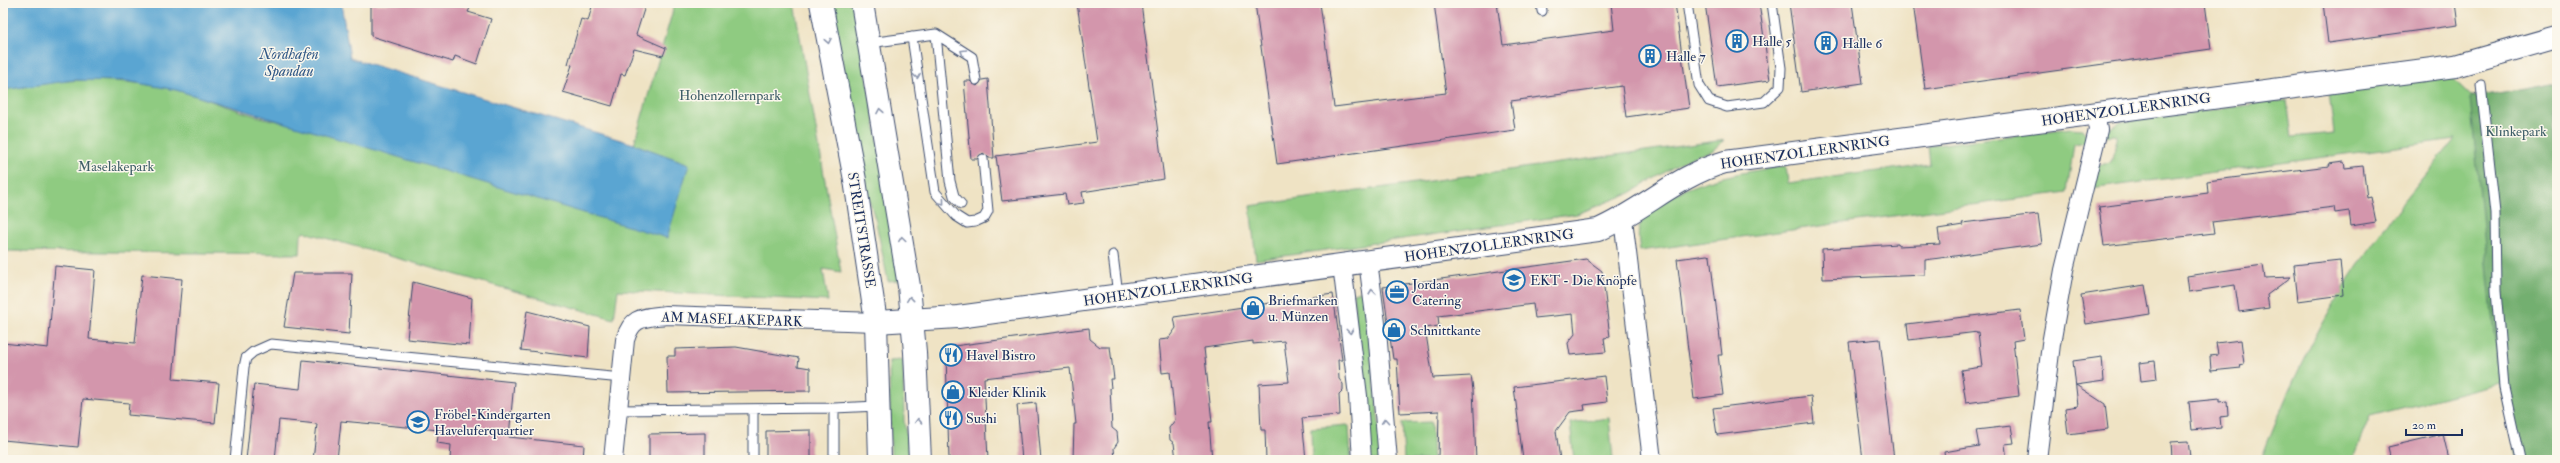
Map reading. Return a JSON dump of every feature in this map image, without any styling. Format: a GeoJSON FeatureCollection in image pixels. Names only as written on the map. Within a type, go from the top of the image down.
{"type":"FeatureCollection","features":[{"type":"Feature","properties":{"kind":"street","name":"STREITSTRASSE"},"geometry":{"type":"LineString","coordinates":[[821,3],[855,180],[876,322],[880,460]]}},
{"type":"Feature","properties":{"kind":"street"},"geometry":{"type":"LineString","coordinates":[[862,3],[901,230],[913,320],[920,460]]}},
{"type":"Feature","properties":{"kind":"street","name":"HOHENZOLLERNRING"},"geometry":{"type":"LineString","coordinates":[[876,322],[958,317],[1598,230],[1623,219],[1687,176],[1725,162],[2455,66],[2557,37]]}},
{"type":"Feature","properties":{"kind":"street"},"geometry":{"type":"LineString","coordinates":[[2037,460],[2052,337],[2064,270],[2098,130],[2095,113]]}},
{"type":"Feature","properties":{"kind":"street"},"geometry":{"type":"LineString","coordinates":[[1623,219],[1652,460]]}},
{"type":"Feature","properties":{"kind":"street"},"geometry":{"type":"LineString","coordinates":[[1368,261],[1377,331],[1388,460]]}},
{"type":"Feature","properties":{"kind":"street"},"geometry":{"type":"LineString","coordinates":[[1342,265],[1358,396],[1362,460]]}},
{"type":"Feature","properties":{"kind":"street","name":"AM MASELAKEPARK"},"geometry":{"type":"LineString","coordinates":[[613,460],[625,340],[629,326],[638,319],[666,315],[876,322]]}},
{"type":"Feature","properties":{"kind":"lane"},"geometry":{"type":"LineString","coordinates":[[1687,3],[1699,85],[1709,101],[1727,107],[1764,102],[1780,87],[1781,68],[1772,3]]}},
{"type":"Feature","properties":{"kind":"lane"},"geometry":{"type":"LineString","coordinates":[[869,43],[936,34],[972,58],[976,80]]}},
{"type":"Feature","properties":{"kind":"lane"},"geometry":{"type":"LineString","coordinates":[[936,34],[950,181],[954,196],[961,204]]}},
{"type":"Feature","properties":{"kind":"lane"},"geometry":{"type":"LineString","coordinates":[[912,37],[935,192],[956,216],[967,223],[975,222],[984,218],[988,211],[983,158]]}},
{"type":"Feature","properties":{"kind":"lane"},"geometry":{"type":"LineString","coordinates":[[2481,85],[2495,213],[2496,291],[2504,387],[2520,460]]}},
{"type":"Feature","properties":{"kind":"lane"},"geometry":{"type":"LineString","coordinates":[[1113,255],[1118,295]]}},
{"type":"Feature","properties":{"kind":"lane"},"geometry":{"type":"LineString","coordinates":[[235,460],[246,358],[264,346],[328,349],[622,378]]}},
{"type":"Feature","properties":{"kind":"lane"},"geometry":{"type":"LineString","coordinates":[[618,410],[834,408],[879,406]]}},
{"type":"Feature","properties":{"kind":"lane"},"geometry":{"type":"LineString","coordinates":[[834,408],[834,460]]}},
{"type":"Feature","properties":{"kind":"lane"},"geometry":{"type":"LineString","coordinates":[[753,409],[753,460]]}},
{"type":"Feature","properties":{"kind":"green space"},"geometry":{"type":"Polygon","coordinates":[[[675,3],[794,3],[841,272],[823,269],[828,301],[618,290],[614,319],[304,232],[301,235],[300,254],[3,251],[3,90],[46,83],[90,80],[133,83],[176,90],[243,112],[270,120],[283,122],[435,139],[689,164],[634,144],[675,3]]]}},
{"type":"Feature","properties":{"kind":"green space"},"geometry":{"type":"Polygon","coordinates":[[[831,3],[854,3],[902,280],[888,281],[876,222],[868,196],[831,3]]]}},
{"type":"Feature","properties":{"kind":"green space","name":"Klinkepark"},"geometry":{"type":"Polygon","coordinates":[[[2449,75],[2472,97],[2557,99],[2499,383],[2370,416],[2352,460],[2261,460],[2296,375],[2340,293],[2403,203],[2455,139],[2091,189],[2097,165],[2111,163],[2118,135],[2105,136],[2107,130],[2120,122],[2287,100],[2292,137],[2334,133],[2329,93],[2449,75]]]}},
{"type":"Feature","properties":{"kind":"green space","name":"Klinkepark"},"geometry":{"type":"Polygon","coordinates":[[[2557,82],[2557,460],[2518,460],[2499,383],[2470,98],[2557,82]]]}},
{"type":"Feature","properties":{"kind":"green space"},"geometry":{"type":"Polygon","coordinates":[[[2071,128],[2082,129],[2088,137],[2086,142],[2074,144],[2067,192],[1640,251],[1638,236],[1640,225],[1654,208],[1669,197],[1687,188],[1707,181],[1786,166],[1788,183],[1930,164],[1928,146],[2071,128]]]}},
{"type":"Feature","properties":{"kind":"green space"},"geometry":{"type":"Polygon","coordinates":[[[1724,140],[1712,151],[1689,158],[1630,193],[1577,214],[1256,260],[1250,206],[1724,140]]]}},
{"type":"Feature","properties":{"kind":"green space"},"geometry":{"type":"Polygon","coordinates":[[[1364,290],[1383,460],[1368,460],[1353,293],[1364,290]]]}},
{"type":"Feature","properties":{"kind":"green space"},"geometry":{"type":"Polygon","coordinates":[[[903,360],[904,421],[910,460],[891,460],[889,361],[903,360]]]}},
{"type":"Feature","properties":{"kind":"green space"},"geometry":{"type":"Polygon","coordinates":[[[1609,418],[1613,459],[1574,460],[1570,423],[1609,418]]]}},
{"type":"Feature","properties":{"kind":"green space"},"geometry":{"type":"Polygon","coordinates":[[[1431,422],[1433,460],[1404,460],[1402,423],[1431,422]]]}},
{"type":"Feature","properties":{"kind":"green space"},"geometry":{"type":"Polygon","coordinates":[[[1349,426],[1351,460],[1312,460],[1311,428],[1349,426]]]}},
{"type":"Feature","properties":{"kind":"water","name":"Nordhafen Spandau"},"geometry":{"type":"Polygon","coordinates":[[[3,3],[341,3],[350,58],[634,144],[689,164],[667,238],[176,90],[126,81],[74,80],[3,90],[3,3]]]}},
{"type":"Feature","properties":{"kind":"building"},"geometry":{"type":"Polygon","coordinates":[[[455,3],[470,8],[468,12],[491,19],[477,64],[455,56],[453,62],[371,36],[371,4],[455,3]]]}},
{"type":"Feature","properties":{"kind":"building"},"geometry":{"type":"Polygon","coordinates":[[[593,3],[646,3],[636,35],[666,48],[663,56],[634,49],[625,75],[621,74],[612,106],[563,92],[572,65],[568,64],[581,19],[588,21],[593,3]]]}},
{"type":"Feature","properties":{"kind":"building"},"geometry":{"type":"Polygon","coordinates":[[[1077,3],[1141,3],[1164,179],[1082,192],[1084,203],[1067,205],[1065,194],[1002,201],[996,156],[1097,142],[1077,3]]]}},
{"type":"Feature","properties":{"kind":"building"},"geometry":{"type":"Polygon","coordinates":[[[1255,3],[1320,3],[1334,107],[1446,93],[1434,3],[1497,3],[1503,45],[1614,30],[1611,3],[1675,3],[1689,108],[1626,117],[1622,86],[1511,101],[1515,130],[1277,164],[1255,3]]]}},
{"type":"Feature","properties":{"kind":"building","name":"Halle 5"},"geometry":{"type":"Polygon","coordinates":[[[1705,3],[1759,3],[1770,80],[1717,87],[1705,3]]]}},
{"type":"Feature","properties":{"kind":"building","name":"Halle 6"},"geometry":{"type":"Polygon","coordinates":[[[1789,3],[1852,3],[1863,83],[1801,92],[1789,3]]]}},
{"type":"Feature","properties":{"kind":"building"},"geometry":{"type":"Polygon","coordinates":[[[1913,3],[2205,3],[2211,49],[1925,89],[1913,3]]]}},
{"type":"Feature","properties":{"kind":"building"},"geometry":{"type":"Polygon","coordinates":[[[2323,3],[2455,3],[2458,25],[2328,43],[2323,3]]]}},
{"type":"Feature","properties":{"kind":"building"},"geometry":{"type":"Polygon","coordinates":[[[988,79],[994,158],[989,158],[983,153],[977,159],[971,159],[964,81],[970,81],[977,86],[982,80],[988,79]]]}},
{"type":"Feature","properties":{"kind":"building"},"geometry":{"type":"Polygon","coordinates":[[[2344,162],[2345,168],[2363,166],[2367,198],[2371,197],[2376,222],[2351,226],[2349,211],[2335,213],[2334,207],[2212,222],[2214,233],[2104,246],[2099,207],[2208,193],[2207,181],[2329,166],[2328,164],[2344,162]]]}},
{"type":"Feature","properties":{"kind":"building"},"geometry":{"type":"Polygon","coordinates":[[[2038,214],[2042,244],[1925,260],[1925,275],[1823,279],[1822,249],[1898,244],[1898,246],[1940,244],[1938,229],[1963,225],[1962,223],[2038,214]]]}},
{"type":"Feature","properties":{"kind":"building"},"geometry":{"type":"Polygon","coordinates":[[[1707,255],[1710,256],[1722,355],[1718,355],[1723,395],[1694,399],[1677,259],[1707,255]]]}},
{"type":"Feature","properties":{"kind":"building"},"geometry":{"type":"Polygon","coordinates":[[[1586,259],[1602,271],[1610,337],[1604,338],[1606,352],[1570,355],[1568,343],[1575,334],[1573,314],[1535,318],[1533,304],[1438,316],[1439,326],[1425,328],[1433,378],[1471,376],[1473,390],[1476,460],[1438,460],[1439,411],[1400,413],[1397,359],[1393,359],[1383,287],[1586,259]]]}},
{"type":"Feature","properties":{"kind":"building"},"geometry":{"type":"Polygon","coordinates":[[[2340,260],[2343,295],[2298,301],[2294,265],[2340,260]]]}},
{"type":"Feature","properties":{"kind":"building"},"geometry":{"type":"Polygon","coordinates":[[[2263,265],[2265,278],[2291,277],[2267,295],[2269,308],[2239,312],[2235,285],[2189,292],[2187,276],[2263,265]]]}},
{"type":"Feature","properties":{"kind":"building"},"geometry":{"type":"Polygon","coordinates":[[[55,266],[95,270],[89,339],[135,343],[142,275],[182,279],[173,379],[219,383],[215,423],[128,415],[129,403],[83,399],[78,447],[3,440],[3,343],[48,348],[55,266]]]}},
{"type":"Feature","properties":{"kind":"building"},"geometry":{"type":"Polygon","coordinates":[[[293,273],[352,273],[349,334],[284,327],[293,273]]]}},
{"type":"Feature","properties":{"kind":"building"},"geometry":{"type":"Polygon","coordinates":[[[413,282],[472,298],[469,345],[407,339],[413,282]]]}},
{"type":"Feature","properties":{"kind":"building"},"geometry":{"type":"Polygon","coordinates":[[[2145,285],[2150,314],[2086,324],[2081,295],[2145,285]]]}},
{"type":"Feature","properties":{"kind":"building"},"geometry":{"type":"Polygon","coordinates":[[[1333,294],[1342,360],[1338,360],[1339,379],[1343,384],[1343,390],[1339,394],[1340,415],[1302,418],[1306,460],[1266,460],[1265,430],[1261,430],[1259,384],[1289,382],[1284,341],[1253,344],[1253,341],[1204,348],[1212,422],[1209,422],[1212,460],[1176,460],[1174,443],[1170,440],[1169,428],[1175,420],[1170,372],[1162,373],[1159,340],[1168,339],[1176,328],[1174,317],[1333,294]]]}},
{"type":"Feature","properties":{"kind":"building"},"geometry":{"type":"Polygon","coordinates":[[[2020,310],[2024,339],[2013,341],[2019,396],[1966,403],[1961,370],[1982,367],[1978,332],[1909,340],[1907,324],[2020,310]]]}},
{"type":"Feature","properties":{"kind":"building"},"geometry":{"type":"Polygon","coordinates":[[[527,311],[590,327],[588,358],[521,350],[527,311]]]}},
{"type":"Feature","properties":{"kind":"building"},"geometry":{"type":"Polygon","coordinates":[[[1089,328],[1090,339],[1100,347],[1110,347],[1114,379],[1110,379],[1112,428],[1117,432],[1118,442],[1114,448],[1115,460],[1073,460],[1074,424],[1076,424],[1070,368],[984,378],[988,460],[949,460],[946,353],[954,346],[1089,328]]]}},
{"type":"Feature","properties":{"kind":"building"},"geometry":{"type":"Polygon","coordinates":[[[1880,339],[1894,460],[1863,460],[1849,342],[1880,339]]]}},
{"type":"Feature","properties":{"kind":"building"},"geometry":{"type":"Polygon","coordinates":[[[2241,340],[2244,364],[2240,365],[2241,368],[2211,371],[2210,356],[2218,355],[2216,343],[2241,340]]]}},
{"type":"Feature","properties":{"kind":"building"},"geometry":{"type":"Polygon","coordinates":[[[736,347],[799,358],[798,366],[810,368],[810,391],[668,393],[667,356],[675,356],[675,349],[736,347]]]}},
{"type":"Feature","properties":{"kind":"building"},"geometry":{"type":"Polygon","coordinates":[[[2102,357],[2104,381],[2076,385],[2105,404],[2108,429],[2068,434],[2065,408],[2078,406],[2073,361],[2102,357]]]}},
{"type":"Feature","properties":{"kind":"building"},"geometry":{"type":"Polygon","coordinates":[[[303,360],[514,382],[509,437],[584,445],[583,460],[450,460],[451,445],[437,443],[439,430],[341,421],[337,460],[313,460],[317,424],[279,420],[275,460],[246,460],[254,384],[300,389],[303,360]]]}},
{"type":"Feature","properties":{"kind":"building"},"geometry":{"type":"Polygon","coordinates":[[[2155,361],[2157,379],[2141,381],[2139,363],[2155,361]]]}},
{"type":"Feature","properties":{"kind":"building"},"geometry":{"type":"Polygon","coordinates":[[[1604,376],[1607,402],[1584,405],[1585,410],[1570,412],[1556,431],[1560,460],[1523,460],[1514,387],[1604,376]]]}},
{"type":"Feature","properties":{"kind":"building"},"geometry":{"type":"Polygon","coordinates":[[[1811,396],[1814,423],[1717,435],[1713,408],[1811,396]]]}},
{"type":"Feature","properties":{"kind":"building"},"geometry":{"type":"Polygon","coordinates":[[[2219,399],[2219,402],[2227,401],[2228,416],[2220,417],[2221,427],[2192,430],[2189,402],[2219,399]]]}},
{"type":"Feature","properties":{"kind":"building"},"geometry":{"type":"Polygon","coordinates":[[[1036,403],[1041,460],[1022,460],[1017,405],[1036,403]]]}},
{"type":"Feature","properties":{"kind":"building"},"geometry":{"type":"Polygon","coordinates":[[[2011,426],[2014,443],[2005,444],[2007,460],[1945,460],[1944,452],[1979,446],[1976,430],[2011,426]]]}},
{"type":"Feature","properties":{"kind":"building"},"geometry":{"type":"Polygon","coordinates":[[[811,430],[811,460],[766,460],[766,431],[811,430]]]}},
{"type":"Feature","properties":{"kind":"building"},"geometry":{"type":"Polygon","coordinates":[[[705,433],[705,460],[649,460],[649,434],[705,433]]]}},
{"type":"Feature","properties":{"kind":"building"},"geometry":{"type":"Polygon","coordinates":[[[2443,434],[2449,460],[2391,460],[2388,447],[2443,434]]]}},
{"type":"Feature","properties":{"kind":"building"},"geometry":{"type":"Polygon","coordinates":[[[2188,441],[2190,457],[2172,458],[2171,442],[2188,441]]]}},
{"type":"Feature","properties":{"kind":"place","name":"Halle 5"},"geometry":{"type":"Point","coordinates":[1737,41]}},
{"type":"Feature","properties":{"kind":"place","name":"Halle 6"},"geometry":{"type":"Point","coordinates":[1826,43]}},
{"type":"Feature","properties":{"kind":"place","name":"Halle 7"},"geometry":{"type":"Point","coordinates":[1650,56]}},
{"type":"Feature","properties":{"kind":"place","name":"EKT - Die Knöpfe"},"geometry":{"type":"Point","coordinates":[1514,280]}},
{"type":"Feature","properties":{"kind":"place","name":"Jordan Catering"},"geometry":{"type":"Point","coordinates":[1397,292]}},
{"type":"Feature","properties":{"kind":"place","name":"Briefmarken u. Münzen"},"geometry":{"type":"Point","coordinates":[1253,308]}},
{"type":"Feature","properties":{"kind":"place","name":"Schnittkante"},"geometry":{"type":"Point","coordinates":[1394,330]}},
{"type":"Feature","properties":{"kind":"place","name":"Havel Bistro"},"geometry":{"type":"Point","coordinates":[951,355]}},
{"type":"Feature","properties":{"kind":"place","name":"Kleider Klinik"},"geometry":{"type":"Point","coordinates":[953,392]}},
{"type":"Feature","properties":{"kind":"place","name":"Sushi"},"geometry":{"type":"Point","coordinates":[951,418]}},
{"type":"Feature","properties":{"kind":"place","name":"Fröbel-Kindergarten Haveluferquartier"},"geometry":{"type":"Point","coordinates":[418,422]}},
{"type":"Feature","properties":{"kind":"park label","name":"Hohenzollernpark"},"geometry":{"type":"Point","coordinates":[730,95]}},
{"type":"Feature","properties":{"kind":"park label","name":"Maselakepark"},"geometry":{"type":"Point","coordinates":[116,166]}}]}
